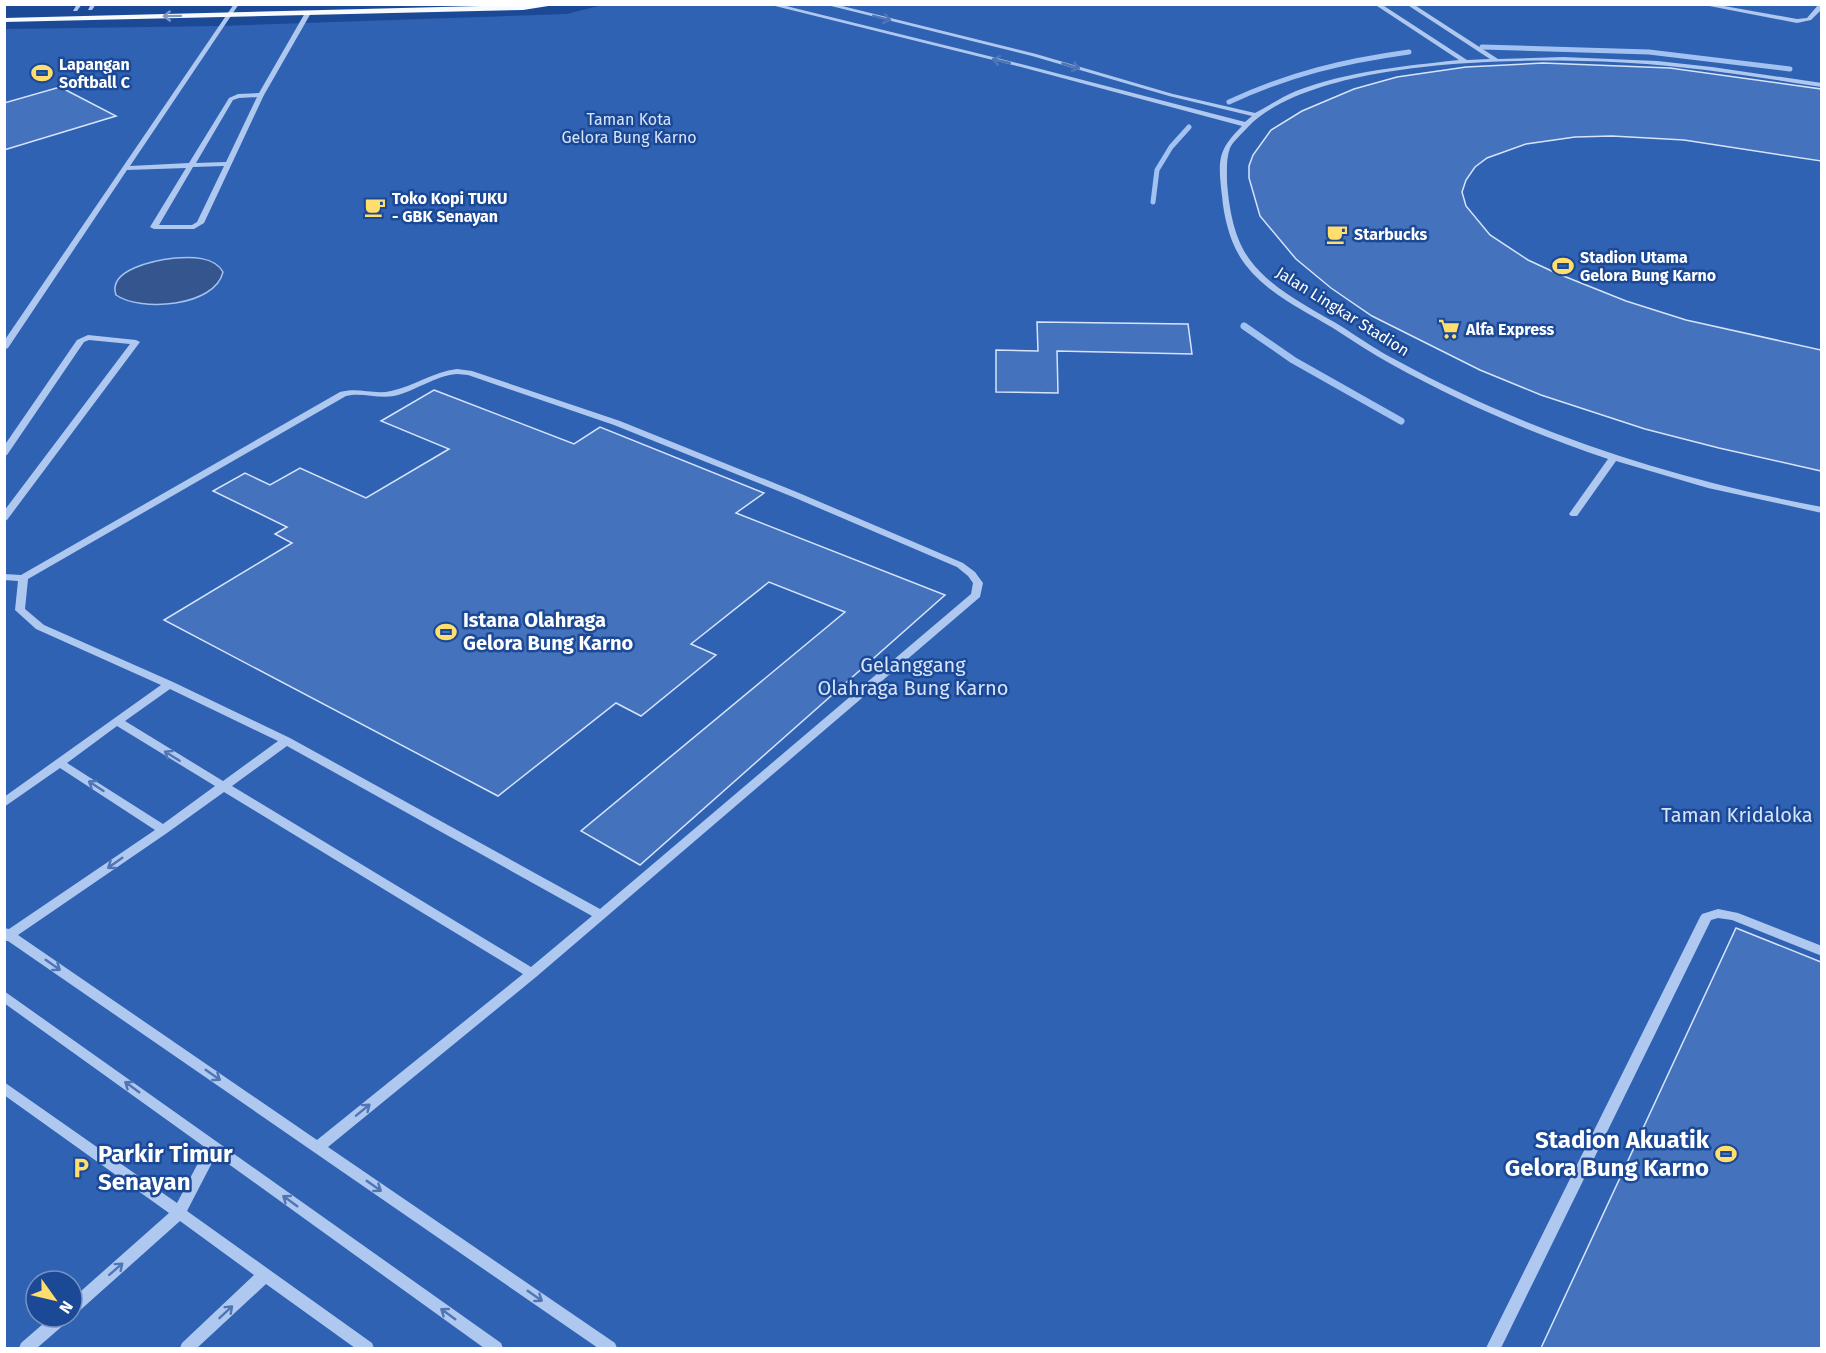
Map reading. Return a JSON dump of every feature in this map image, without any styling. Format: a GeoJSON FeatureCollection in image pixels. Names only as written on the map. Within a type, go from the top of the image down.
{"type":"FeatureCollection","features":[{"type":"Feature","properties":{"kind":"main road"},"geometry":{"type":"LineString","coordinates":[[226,5],[237,4]]}},
{"type":"Feature","properties":{"kind":"main road"},"geometry":{"type":"LineString","coordinates":[[4,20],[523,8],[558,4]]}},
{"type":"Feature","properties":{"kind":"main road"},"geometry":{"type":"LineString","coordinates":[[4,11],[77,7],[203,6]]}},
{"type":"Feature","properties":{"kind":"main road"},"geometry":{"type":"LineString","coordinates":[[68,18],[77,7]]}},
{"type":"Feature","properties":{"kind":"street"},"geometry":{"type":"LineString","coordinates":[[4,348],[237,4]]}},
{"type":"Feature","properties":{"kind":"street"},"geometry":{"type":"LineString","coordinates":[[769,4],[1023,66],[1244,124]]}},
{"type":"Feature","properties":{"kind":"street"},"geometry":{"type":"LineString","coordinates":[[825,4],[1034,55],[1171,95],[1256,115]]}},
{"type":"Feature","properties":{"kind":"street"},"geometry":{"type":"LineString","coordinates":[[1376,4],[1466,62]]}},
{"type":"Feature","properties":{"kind":"street"},"geometry":{"type":"LineString","coordinates":[[1408,4],[1496,60]]}},
{"type":"Feature","properties":{"kind":"street"},"geometry":{"type":"LineString","coordinates":[[1701,4],[1797,21],[1809,19],[1821,5]]}},
{"type":"Feature","properties":{"kind":"street"},"geometry":{"type":"LineString","coordinates":[[261,95],[231,99],[154,227],[198,225],[261,95],[308,13]]}},
{"type":"Feature","properties":{"kind":"street"},"geometry":{"type":"LineString","coordinates":[[1441,32],[1451,32]]}},
{"type":"Feature","properties":{"kind":"street"},"geometry":{"type":"LineString","coordinates":[[1421,33],[1431,33]]}},
{"type":"Feature","properties":{"kind":"street"},"geometry":{"type":"LineString","coordinates":[[1023,66],[1034,55]]}},
{"type":"Feature","properties":{"kind":"street","name":"Jalan Lingkar Stadion"},"geometry":{"type":"LineString","coordinates":[[1821,85],[1724,70],[1605,60],[1496,60],[1362,74],[1326,81],[1290,96],[1256,115],[1244,124],[1228,143],[1223,162],[1226,210],[1245,258],[1272,287],[1392,361],[1446,389],[1546,432],[1614,457],[1708,486],[1821,510]]}},
{"type":"Feature","properties":{"kind":"street"},"geometry":{"type":"LineString","coordinates":[[1159,103],[1171,95]]}},
{"type":"Feature","properties":{"kind":"street"},"geometry":{"type":"LineString","coordinates":[[127,168],[227,164]]}},
{"type":"Feature","properties":{"kind":"street"},"geometry":{"type":"LineString","coordinates":[[4,453],[81,340],[88,337],[136,342],[4,518]]}},
{"type":"Feature","properties":{"kind":"street"},"geometry":{"type":"LineString","coordinates":[[4,577],[23,578],[343,394],[358,390],[374,395],[386,395],[450,371],[468,373],[617,423],[918,546],[960,565],[972,574],[978,583],[976,595],[602,915],[318,1147]]}},
{"type":"Feature","properties":{"kind":"street"},"geometry":{"type":"LineString","coordinates":[[1574,514],[1614,457]]}},
{"type":"Feature","properties":{"kind":"street"},"geometry":{"type":"LineString","coordinates":[[23,578],[20,610],[40,627],[169,684],[286,741],[602,915]]}},
{"type":"Feature","properties":{"kind":"street"},"geometry":{"type":"LineString","coordinates":[[4,803],[169,684]]}},
{"type":"Feature","properties":{"kind":"street"},"geometry":{"type":"LineString","coordinates":[[118,722],[221,787],[532,974]]}},
{"type":"Feature","properties":{"kind":"street"},"geometry":{"type":"LineString","coordinates":[[286,741],[163,830],[6,935],[610,1348]]}},
{"type":"Feature","properties":{"kind":"street"},"geometry":{"type":"LineString","coordinates":[[60,763],[163,830]]}},
{"type":"Feature","properties":{"kind":"street"},"geometry":{"type":"LineString","coordinates":[[1492,1348],[1706,917],[1718,913],[1734,916],[1821,951]]}},
{"type":"Feature","properties":{"kind":"street"},"geometry":{"type":"LineString","coordinates":[[4,996],[496,1348]]}},
{"type":"Feature","properties":{"kind":"street"},"geometry":{"type":"LineString","coordinates":[[4,1087],[367,1348]]}},
{"type":"Feature","properties":{"kind":"street"},"geometry":{"type":"LineString","coordinates":[[84,1297],[179,1214],[214,1146]]}},
{"type":"Feature","properties":{"kind":"street"},"geometry":{"type":"LineString","coordinates":[[187,1348],[265,1275]]}},
{"type":"Feature","properties":{"kind":"street"},"geometry":{"type":"LineString","coordinates":[[26,1348],[48,1329]]}},
{"type":"Feature","properties":{"kind":"green space","name":"Gelanggang Olahraga Bung Karno"},"geometry":{"type":"Polygon","coordinates":[[[606,4],[1821,5],[1821,1348],[5,1348],[5,29],[221,26],[567,14],[606,4]]]}},
{"type":"Feature","properties":{"kind":"shaded area"},"geometry":{"type":"Polygon","coordinates":[[[175,258],[208,260],[223,272],[217,284],[206,293],[176,303],[142,304],[116,295],[115,286],[126,272],[146,264],[175,258]]]}},
{"type":"Feature","properties":{"kind":"building","name":"Stadion Utama Gelora Bung Karno"},"geometry":{"type":"Polygon","coordinates":[[[1543,63],[1670,68],[1821,89],[1821,161],[1684,140],[1612,136],[1575,137],[1526,144],[1487,158],[1475,167],[1466,180],[1462,192],[1466,206],[1490,235],[1528,260],[1556,273],[1626,301],[1686,320],[1821,350],[1821,471],[1645,429],[1541,395],[1480,370],[1372,316],[1331,288],[1296,259],[1260,216],[1249,178],[1249,166],[1253,155],[1271,130],[1302,111],[1354,89],[1397,77],[1466,67],[1543,63]]]}},
{"type":"Feature","properties":{"kind":"building"},"geometry":{"type":"Polygon","coordinates":[[[60,87],[116,116],[4,150],[4,103],[60,87]]]}},
{"type":"Feature","properties":{"kind":"building"},"geometry":{"type":"Polygon","coordinates":[[[1037,322],[1188,324],[1192,354],[1057,351],[1058,393],[996,392],[996,350],[1038,351],[1037,322]]]}},
{"type":"Feature","properties":{"kind":"building","name":"Istana Olahraga Gelora Bung Karno"},"geometry":{"type":"Polygon","coordinates":[[[434,390],[574,444],[600,427],[764,493],[736,513],[945,595],[640,865],[581,831],[845,612],[769,582],[691,644],[716,655],[641,716],[616,703],[498,796],[164,620],[292,543],[275,534],[287,527],[213,491],[245,473],[270,485],[300,468],[366,498],[449,449],[381,421],[434,390]]]}},
{"type":"Feature","properties":{"kind":"building","name":"Stadion Akuatik Gelora Bung Karno"},"geometry":{"type":"Polygon","coordinates":[[[1736,928],[1821,962],[1821,1348],[1541,1348],[1736,928]]]}},
{"type":"Feature","properties":{"kind":"waterway"},"geometry":{"type":"LineString","coordinates":[[1482,47],[1649,52],[1790,69]]}},
{"type":"Feature","properties":{"kind":"waterway"},"geometry":{"type":"LineString","coordinates":[[1229,102],[1295,76],[1362,60],[1409,52]]}},
{"type":"Feature","properties":{"kind":"waterway"},"geometry":{"type":"LineString","coordinates":[[1153,202],[1157,170],[1171,147],[1189,127]]}},
{"type":"Feature","properties":{"kind":"waterway"},"geometry":{"type":"LineString","coordinates":[[1244,326],[1293,360],[1401,421]]}},
{"type":"Feature","properties":{"kind":"place","name":"Lapangan Softball C"},"geometry":{"type":"Point","coordinates":[42,73]}},
{"type":"Feature","properties":{"kind":"place","name":"Toko Kopi TUKU - GBK Senayan"},"geometry":{"type":"Point","coordinates":[375,207]}},
{"type":"Feature","properties":{"kind":"place","name":"Starbucks"},"geometry":{"type":"Point","coordinates":[1337,234]}},
{"type":"Feature","properties":{"kind":"place","name":"Stadion Utama Gelora Bung Karno"},"geometry":{"type":"Point","coordinates":[1563,266]}},
{"type":"Feature","properties":{"kind":"place","name":"Alfa Express"},"geometry":{"type":"Point","coordinates":[1449,329]}},
{"type":"Feature","properties":{"kind":"place","name":"Istana Olahraga Gelora Bung Karno"},"geometry":{"type":"Point","coordinates":[446,632]}},
{"type":"Feature","properties":{"kind":"place","name":"Stadion Akuatik Gelora Bung Karno"},"geometry":{"type":"Point","coordinates":[1726,1154]}},
{"type":"Feature","properties":{"kind":"place","name":"Parkir Timur Senayan"},"geometry":{"type":"Point","coordinates":[81,1168]}},
{"type":"Feature","properties":{"kind":"park label","name":"Taman Kota Gelora Bung Karno"},"geometry":{"type":"Point","coordinates":[629,128]}},
{"type":"Feature","properties":{"kind":"park label","name":"Taman Kridaloka"},"geometry":{"type":"Point","coordinates":[1737,815]}}]}
